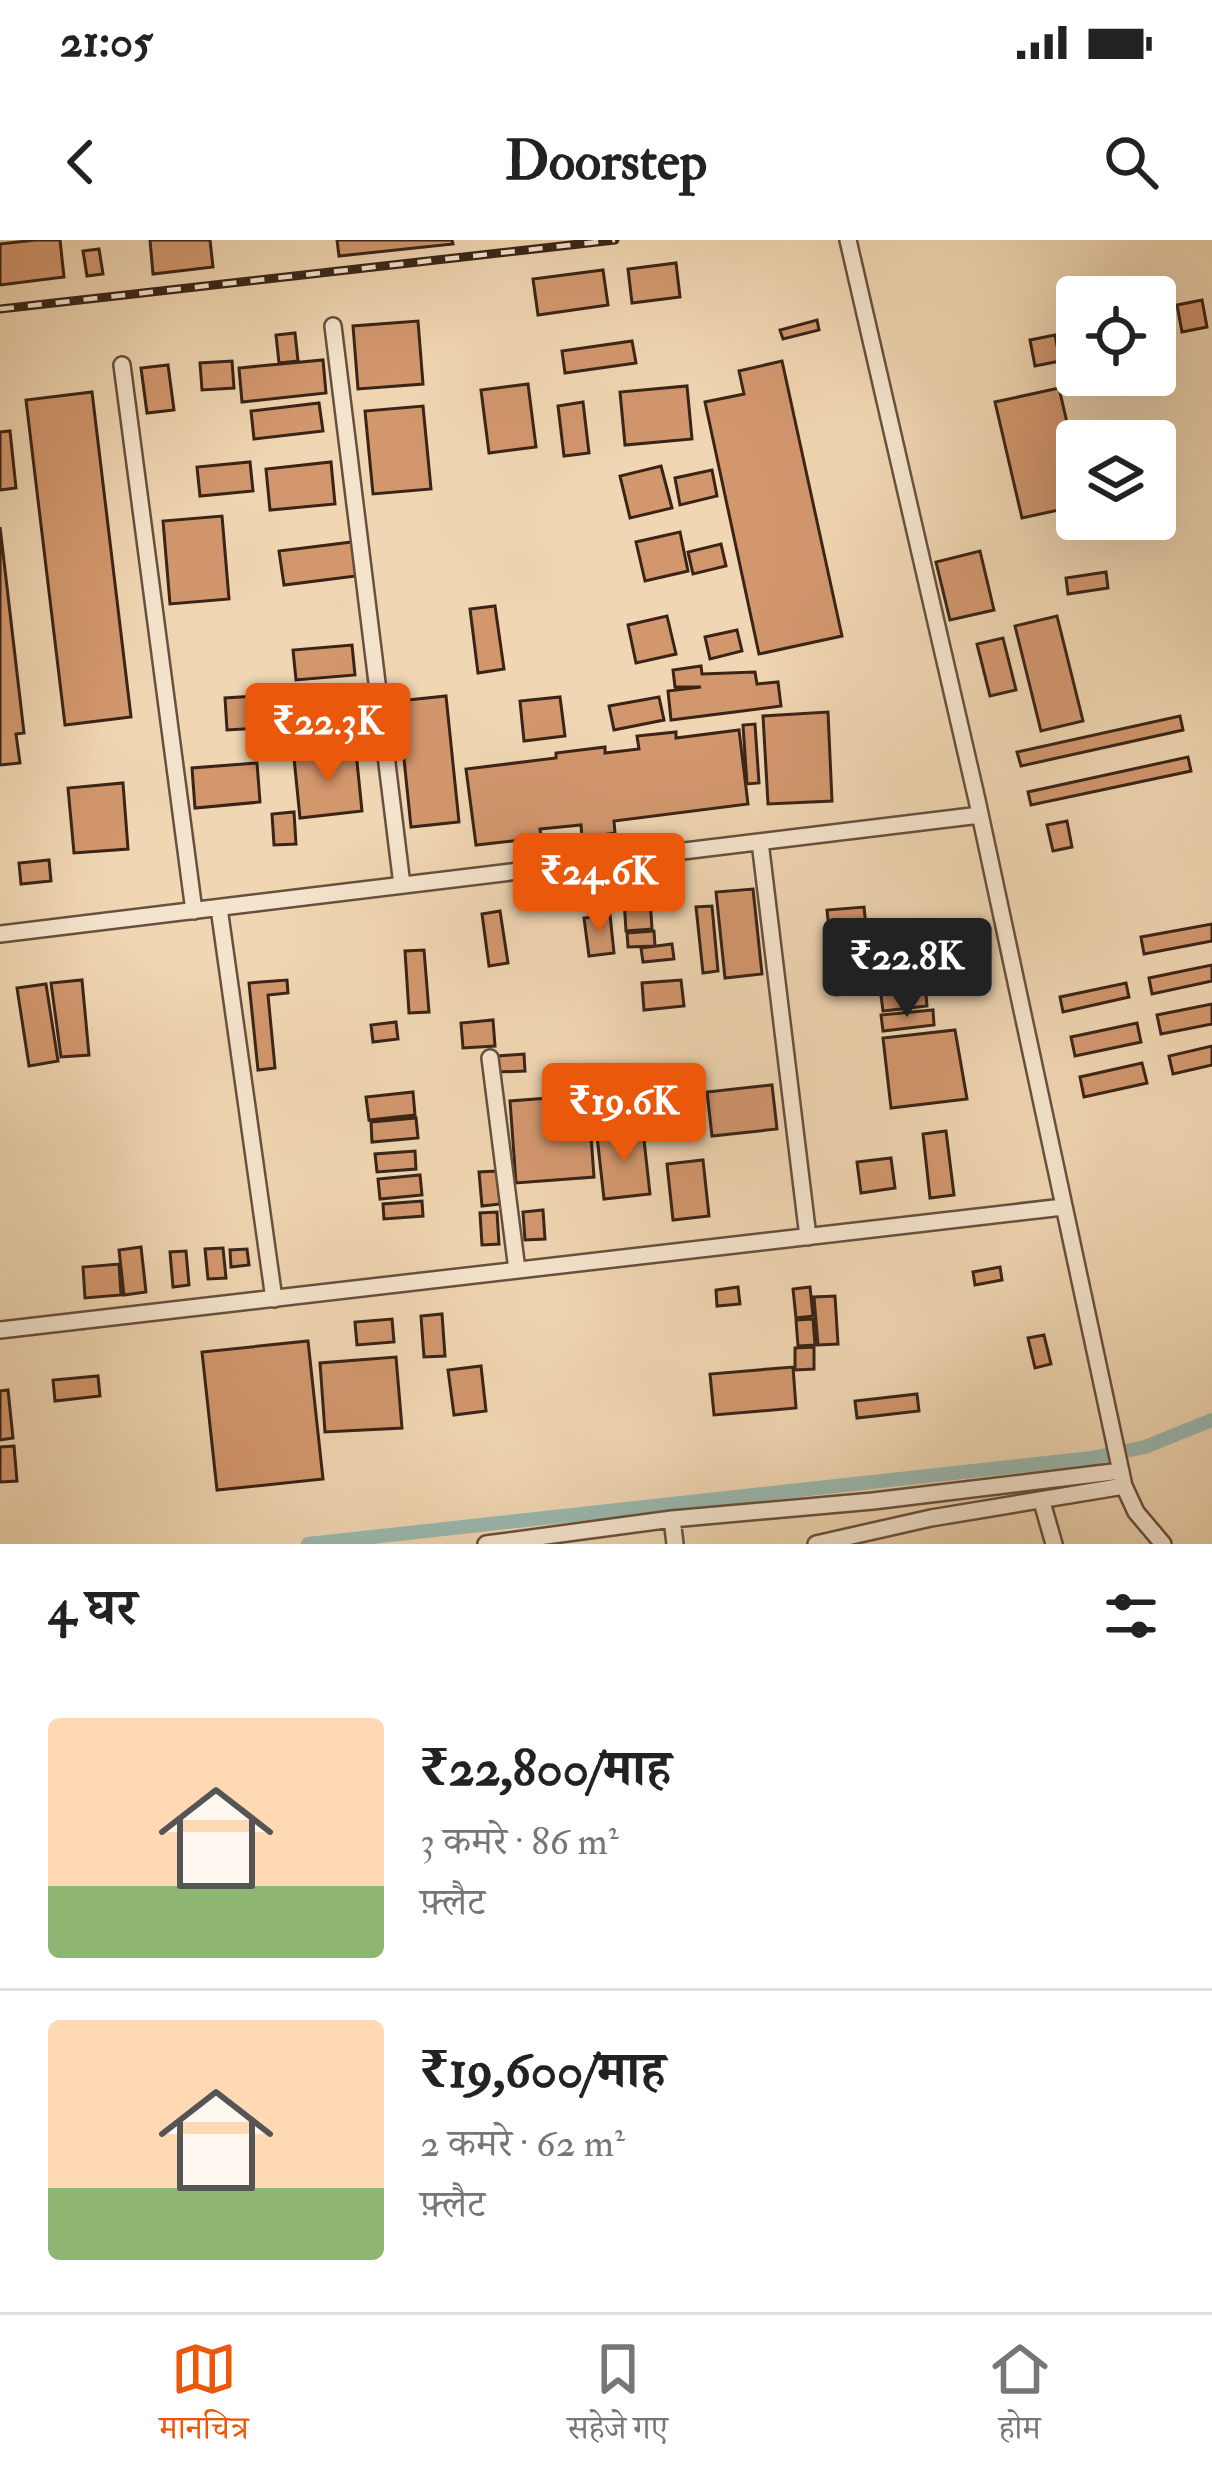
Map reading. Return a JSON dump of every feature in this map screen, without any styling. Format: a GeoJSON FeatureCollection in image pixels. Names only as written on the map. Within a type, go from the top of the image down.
{"type":"FeatureCollection","features":[{"type":"Feature","properties":{"kind":"street"},"geometry":{"type":"LineString","coordinates":[[848,240],[980,815],[1122,1474],[1136,1512],[1163,1544]]}},
{"type":"Feature","properties":{"kind":"street"},"geometry":{"type":"LineString","coordinates":[[333,326],[402,885]]}},
{"type":"Feature","properties":{"kind":"street"},"geometry":{"type":"LineString","coordinates":[[122,365],[194,910]]}},
{"type":"Feature","properties":{"kind":"street"},"geometry":{"type":"LineString","coordinates":[[0,934],[980,815]]}},
{"type":"Feature","properties":{"kind":"street"},"geometry":{"type":"LineString","coordinates":[[760,842],[808,1237]]}},
{"type":"Feature","properties":{"kind":"street"},"geometry":{"type":"LineString","coordinates":[[219,908],[274,1299]]}},
{"type":"Feature","properties":{"kind":"street"},"geometry":{"type":"LineString","coordinates":[[490,1058],[518,1270]]}},
{"type":"Feature","properties":{"kind":"street"},"geometry":{"type":"LineString","coordinates":[[0,1330],[1063,1207]]}},
{"type":"Feature","properties":{"kind":"street"},"geometry":{"type":"LineString","coordinates":[[816,1544],[887,1536],[1042,1502],[1122,1474]]}},
{"type":"Feature","properties":{"kind":"street"},"geometry":{"type":"LineString","coordinates":[[486,1544],[672,1519],[1122,1474]]}},
{"type":"Feature","properties":{"kind":"street"},"geometry":{"type":"LineString","coordinates":[[1042,1502],[1054,1544]]}},
{"type":"Feature","properties":{"kind":"street"},"geometry":{"type":"LineString","coordinates":[[672,1519],[675,1544]]}},
{"type":"Feature","properties":{"kind":"building"},"geometry":{"type":"Polygon","coordinates":[[[60,240],[64,277],[0,285],[0,244],[60,240]]]}},
{"type":"Feature","properties":{"kind":"building"},"geometry":{"type":"Polygon","coordinates":[[[150,240],[210,240],[213,267],[153,274],[150,240]]]}},
{"type":"Feature","properties":{"kind":"building"},"geometry":{"type":"Polygon","coordinates":[[[337,240],[452,240],[453,244],[339,256],[337,240]]]}},
{"type":"Feature","properties":{"kind":"building"},"geometry":{"type":"Polygon","coordinates":[[[99,249],[103,274],[87,276],[83,251],[99,249]]]}},
{"type":"Feature","properties":{"kind":"building"},"geometry":{"type":"Polygon","coordinates":[[[676,263],[680,297],[632,303],[628,269],[676,263]]]}},
{"type":"Feature","properties":{"kind":"building"},"geometry":{"type":"Polygon","coordinates":[[[603,270],[608,305],[538,315],[533,279],[603,270]]]}},
{"type":"Feature","properties":{"kind":"building"},"geometry":{"type":"Polygon","coordinates":[[[1202,300],[1207,327],[1182,332],[1177,305],[1202,300]]]}},
{"type":"Feature","properties":{"kind":"building"},"geometry":{"type":"Polygon","coordinates":[[[817,320],[819,330],[783,339],[780,330],[817,320]]]}},
{"type":"Feature","properties":{"kind":"building"},"geometry":{"type":"Polygon","coordinates":[[[418,321],[423,384],[358,389],[353,326],[418,321]]]}},
{"type":"Feature","properties":{"kind":"building"},"geometry":{"type":"Polygon","coordinates":[[[295,333],[298,361],[279,363],[276,335],[295,333]]]}},
{"type":"Feature","properties":{"kind":"building"},"geometry":{"type":"Polygon","coordinates":[[[1055,335],[1056,362],[1035,366],[1030,340],[1055,335]]]}},
{"type":"Feature","properties":{"kind":"building"},"geometry":{"type":"Polygon","coordinates":[[[632,341],[636,363],[565,373],[562,351],[632,341]]]}},
{"type":"Feature","properties":{"kind":"building"},"geometry":{"type":"Polygon","coordinates":[[[323,360],[326,393],[242,402],[239,368],[323,360]]]}},
{"type":"Feature","properties":{"kind":"building"},"geometry":{"type":"Polygon","coordinates":[[[232,361],[234,388],[202,390],[200,363],[232,361]]]}},
{"type":"Feature","properties":{"kind":"building"},"geometry":{"type":"Polygon","coordinates":[[[782,361],[842,636],[759,654],[705,402],[744,394],[739,371],[782,361]]]}},
{"type":"Feature","properties":{"kind":"building"},"geometry":{"type":"Polygon","coordinates":[[[168,365],[174,410],[147,413],[141,368],[168,365]]]}},
{"type":"Feature","properties":{"kind":"building"},"geometry":{"type":"Polygon","coordinates":[[[528,384],[536,447],[489,453],[481,390],[528,384]]]}},
{"type":"Feature","properties":{"kind":"building"},"geometry":{"type":"Polygon","coordinates":[[[687,386],[692,439],[625,445],[620,392],[687,386]]]}},
{"type":"Feature","properties":{"kind":"building"},"geometry":{"type":"Polygon","coordinates":[[[1056,389],[1056,396],[1061,396],[1066,420],[1056,420],[1056,511],[1022,518],[995,402],[1056,389]]]}},
{"type":"Feature","properties":{"kind":"building"},"geometry":{"type":"Polygon","coordinates":[[[92,392],[131,717],[65,725],[26,400],[92,392]]]}},
{"type":"Feature","properties":{"kind":"building"},"geometry":{"type":"Polygon","coordinates":[[[583,402],[589,453],[564,456],[558,406],[583,402]]]}},
{"type":"Feature","properties":{"kind":"building"},"geometry":{"type":"Polygon","coordinates":[[[319,403],[323,431],[254,439],[251,411],[319,403]]]}},
{"type":"Feature","properties":{"kind":"building"},"geometry":{"type":"Polygon","coordinates":[[[423,406],[431,489],[373,494],[365,411],[423,406]]]}},
{"type":"Feature","properties":{"kind":"building"},"geometry":{"type":"Polygon","coordinates":[[[10,431],[16,488],[0,490],[0,432],[10,431]]]}},
{"type":"Feature","properties":{"kind":"building"},"geometry":{"type":"Polygon","coordinates":[[[250,462],[253,491],[200,496],[197,467],[250,462]]]}},
{"type":"Feature","properties":{"kind":"building"},"geometry":{"type":"Polygon","coordinates":[[[331,462],[335,504],[270,510],[266,469],[331,462]]]}},
{"type":"Feature","properties":{"kind":"building"},"geometry":{"type":"Polygon","coordinates":[[[661,466],[672,508],[630,518],[620,476],[661,466]]]}},
{"type":"Feature","properties":{"kind":"building"},"geometry":{"type":"Polygon","coordinates":[[[712,470],[717,496],[680,505],[675,478],[712,470]]]}},
{"type":"Feature","properties":{"kind":"building"},"geometry":{"type":"Polygon","coordinates":[[[222,516],[229,599],[170,604],[163,521],[222,516]]]}},
{"type":"Feature","properties":{"kind":"building"},"geometry":{"type":"Polygon","coordinates":[[[0,527],[24,733],[16,734],[20,763],[0,765],[0,527]]]}},
{"type":"Feature","properties":{"kind":"building"},"geometry":{"type":"Polygon","coordinates":[[[680,532],[688,571],[645,581],[636,542],[680,532]]]}},
{"type":"Feature","properties":{"kind":"building"},"geometry":{"type":"Polygon","coordinates":[[[352,542],[356,576],[284,585],[279,551],[352,542]]]}},
{"type":"Feature","properties":{"kind":"building"},"geometry":{"type":"Polygon","coordinates":[[[721,544],[726,566],[693,574],[688,552],[721,544]]]}},
{"type":"Feature","properties":{"kind":"building"},"geometry":{"type":"Polygon","coordinates":[[[980,551],[994,610],[950,620],[936,562],[980,551]]]}},
{"type":"Feature","properties":{"kind":"building"},"geometry":{"type":"Polygon","coordinates":[[[1106,572],[1108,588],[1068,594],[1066,578],[1106,572]]]}},
{"type":"Feature","properties":{"kind":"building"},"geometry":{"type":"Polygon","coordinates":[[[495,606],[504,669],[478,673],[470,609],[495,606]]]}},
{"type":"Feature","properties":{"kind":"building"},"geometry":{"type":"Polygon","coordinates":[[[667,616],[676,654],[636,663],[628,625],[667,616]]]}},
{"type":"Feature","properties":{"kind":"building"},"geometry":{"type":"Polygon","coordinates":[[[1057,616],[1083,721],[1041,731],[1015,626],[1057,616]]]}},
{"type":"Feature","properties":{"kind":"building"},"geometry":{"type":"Polygon","coordinates":[[[737,630],[742,651],[710,659],[705,637],[737,630]]]}},
{"type":"Feature","properties":{"kind":"building"},"geometry":{"type":"Polygon","coordinates":[[[1003,638],[1016,690],[990,696],[977,644],[1003,638]]]}},
{"type":"Feature","properties":{"kind":"building"},"geometry":{"type":"Polygon","coordinates":[[[352,645],[355,675],[296,680],[293,650],[352,645]]]}},
{"type":"Feature","properties":{"kind":"building"},"geometry":{"type":"Polygon","coordinates":[[[701,666],[702,674],[755,672],[757,684],[778,682],[781,706],[671,720],[668,691],[701,687],[675,687],[673,670],[701,666]]]}},
{"type":"Feature","properties":{"kind":"building"},"geometry":{"type":"Polygon","coordinates":[[[256,696],[258,728],[227,730],[225,698],[256,696]]]}},
{"type":"Feature","properties":{"kind":"building"},"geometry":{"type":"Polygon","coordinates":[[[446,696],[459,822],[411,827],[398,701],[446,696]]]}},
{"type":"Feature","properties":{"kind":"building"},"geometry":{"type":"Polygon","coordinates":[[[560,697],[565,736],[524,741],[520,701],[560,697]]]}},
{"type":"Feature","properties":{"kind":"building"},"geometry":{"type":"Polygon","coordinates":[[[659,697],[664,720],[614,730],[609,706],[659,697]]]}},
{"type":"Feature","properties":{"kind":"building"},"geometry":{"type":"Polygon","coordinates":[[[828,712],[832,801],[768,804],[763,716],[828,712]]]}},
{"type":"Feature","properties":{"kind":"building"},"geometry":{"type":"Polygon","coordinates":[[[1180,716],[1183,730],[1021,766],[1017,752],[1180,716]]]}},
{"type":"Feature","properties":{"kind":"building"},"geometry":{"type":"Polygon","coordinates":[[[755,724],[759,783],[747,784],[743,725],[755,724]]]}},
{"type":"Feature","properties":{"kind":"building"},"geometry":{"type":"Polygon","coordinates":[[[739,730],[748,804],[614,821],[615,833],[582,838],[581,825],[540,829],[542,842],[532,844],[531,839],[476,845],[466,769],[605,747],[605,753],[639,749],[637,736],[676,732],[676,738],[739,730]]]}},
{"type":"Feature","properties":{"kind":"building"},"geometry":{"type":"Polygon","coordinates":[[[356,752],[362,811],[300,818],[294,758],[356,752]]]}},
{"type":"Feature","properties":{"kind":"building"},"geometry":{"type":"Polygon","coordinates":[[[1188,757],[1191,771],[1031,805],[1028,792],[1188,757]]]}},
{"type":"Feature","properties":{"kind":"building"},"geometry":{"type":"Polygon","coordinates":[[[257,763],[260,802],[195,808],[192,768],[257,763]]]}},
{"type":"Feature","properties":{"kind":"building"},"geometry":{"type":"Polygon","coordinates":[[[123,783],[128,849],[74,853],[68,788],[123,783]]]}},
{"type":"Feature","properties":{"kind":"building"},"geometry":{"type":"Polygon","coordinates":[[[294,812],[296,844],[274,845],[272,814],[294,812]]]}},
{"type":"Feature","properties":{"kind":"building"},"geometry":{"type":"Polygon","coordinates":[[[1067,821],[1072,847],[1053,851],[1047,825],[1067,821]]]}},
{"type":"Feature","properties":{"kind":"building"},"geometry":{"type":"Polygon","coordinates":[[[49,860],[51,881],[21,884],[19,863],[49,860]]]}},
{"type":"Feature","properties":{"kind":"building"},"geometry":{"type":"Polygon","coordinates":[[[753,889],[762,974],[725,978],[716,892],[753,889]]]}},
{"type":"Feature","properties":{"kind":"building"},"geometry":{"type":"Polygon","coordinates":[[[650,898],[652,929],[626,931],[624,899],[650,898]]]}},
{"type":"Feature","properties":{"kind":"building"},"geometry":{"type":"Polygon","coordinates":[[[712,906],[718,971],[703,973],[696,907],[712,906]]]}},
{"type":"Feature","properties":{"kind":"building"},"geometry":{"type":"Polygon","coordinates":[[[864,907],[873,992],[836,995],[827,910],[864,907]]]}},
{"type":"Feature","properties":{"kind":"building"},"geometry":{"type":"Polygon","coordinates":[[[500,911],[508,963],[489,966],[482,914],[500,911]]]}},
{"type":"Feature","properties":{"kind":"building"},"geometry":{"type":"Polygon","coordinates":[[[610,915],[614,953],[589,956],[584,918],[610,915]]]}},
{"type":"Feature","properties":{"kind":"building"},"geometry":{"type":"Polygon","coordinates":[[[1212,924],[1212,941],[1144,954],[1141,937],[1212,924]]]}},
{"type":"Feature","properties":{"kind":"building"},"geometry":{"type":"Polygon","coordinates":[[[654,931],[655,946],[628,947],[627,933],[654,931]]]}},
{"type":"Feature","properties":{"kind":"building"},"geometry":{"type":"Polygon","coordinates":[[[927,931],[930,957],[873,962],[871,937],[927,931]]]}},
{"type":"Feature","properties":{"kind":"building"},"geometry":{"type":"Polygon","coordinates":[[[672,944],[674,959],[643,962],[641,948],[672,944]]]}},
{"type":"Feature","properties":{"kind":"building"},"geometry":{"type":"Polygon","coordinates":[[[424,950],[429,1012],[409,1013],[405,951],[424,950]]]}},
{"type":"Feature","properties":{"kind":"building"},"geometry":{"type":"Polygon","coordinates":[[[1212,965],[1212,981],[1152,994],[1149,978],[1212,965]]]}},
{"type":"Feature","properties":{"kind":"building"},"geometry":{"type":"Polygon","coordinates":[[[82,980],[89,1055],[61,1057],[51,983],[82,980]]]}},
{"type":"Feature","properties":{"kind":"building"},"geometry":{"type":"Polygon","coordinates":[[[287,980],[288,993],[268,995],[275,1068],[258,1070],[249,983],[287,980]]]}},
{"type":"Feature","properties":{"kind":"building"},"geometry":{"type":"Polygon","coordinates":[[[681,980],[684,1006],[644,1010],[642,983],[681,980]]]}},
{"type":"Feature","properties":{"kind":"building"},"geometry":{"type":"Polygon","coordinates":[[[925,983],[927,1006],[883,1011],[880,988],[925,983]]]}},
{"type":"Feature","properties":{"kind":"building"},"geometry":{"type":"Polygon","coordinates":[[[1126,983],[1129,997],[1063,1012],[1060,997],[1126,983]]]}},
{"type":"Feature","properties":{"kind":"building"},"geometry":{"type":"Polygon","coordinates":[[[46,984],[58,1061],[29,1066],[17,988],[46,984]]]}},
{"type":"Feature","properties":{"kind":"building"},"geometry":{"type":"Polygon","coordinates":[[[1212,1004],[1212,1024],[1161,1034],[1157,1015],[1212,1004]]]}},
{"type":"Feature","properties":{"kind":"building"},"geometry":{"type":"Polygon","coordinates":[[[933,1010],[934,1025],[883,1031],[881,1015],[933,1010]]]}},
{"type":"Feature","properties":{"kind":"building"},"geometry":{"type":"Polygon","coordinates":[[[493,1020],[495,1046],[463,1048],[461,1023],[493,1020]]]}},
{"type":"Feature","properties":{"kind":"building"},"geometry":{"type":"Polygon","coordinates":[[[396,1022],[398,1039],[373,1042],[371,1025],[396,1022]]]}},
{"type":"Feature","properties":{"kind":"building"},"geometry":{"type":"Polygon","coordinates":[[[1137,1023],[1141,1042],[1075,1056],[1071,1037],[1137,1023]]]}},
{"type":"Feature","properties":{"kind":"building"},"geometry":{"type":"Polygon","coordinates":[[[955,1030],[967,1099],[891,1108],[883,1038],[955,1030]]]}},
{"type":"Feature","properties":{"kind":"building"},"geometry":{"type":"Polygon","coordinates":[[[1212,1046],[1212,1065],[1173,1074],[1169,1056],[1212,1046]]]}},
{"type":"Feature","properties":{"kind":"building"},"geometry":{"type":"Polygon","coordinates":[[[524,1054],[525,1071],[499,1072],[498,1056],[524,1054]]]}},
{"type":"Feature","properties":{"kind":"building"},"geometry":{"type":"Polygon","coordinates":[[[1142,1063],[1147,1083],[1084,1097],[1080,1077],[1142,1063]]]}},
{"type":"Feature","properties":{"kind":"building"},"geometry":{"type":"Polygon","coordinates":[[[772,1085],[777,1129],[712,1136],[707,1092],[772,1085]]]}},
{"type":"Feature","properties":{"kind":"building"},"geometry":{"type":"Polygon","coordinates":[[[413,1092],[415,1115],[369,1120],[366,1097],[413,1092]]]}},
{"type":"Feature","properties":{"kind":"building"},"geometry":{"type":"Polygon","coordinates":[[[588,1095],[594,1177],[516,1183],[510,1101],[588,1095]]]}},
{"type":"Feature","properties":{"kind":"building"},"geometry":{"type":"Polygon","coordinates":[[[416,1118],[418,1138],[372,1142],[371,1122],[416,1118]]]}},
{"type":"Feature","properties":{"kind":"building"},"geometry":{"type":"Polygon","coordinates":[[[643,1131],[650,1194],[604,1199],[597,1136],[643,1131]]]}},
{"type":"Feature","properties":{"kind":"building"},"geometry":{"type":"Polygon","coordinates":[[[946,1131],[954,1195],[930,1198],[923,1134],[946,1131]]]}},
{"type":"Feature","properties":{"kind":"building"},"geometry":{"type":"Polygon","coordinates":[[[415,1151],[416,1169],[377,1172],[375,1154],[415,1151]]]}},
{"type":"Feature","properties":{"kind":"building"},"geometry":{"type":"Polygon","coordinates":[[[891,1158],[895,1188],[861,1193],[857,1162],[891,1158]]]}},
{"type":"Feature","properties":{"kind":"building"},"geometry":{"type":"Polygon","coordinates":[[[703,1160],[709,1216],[673,1220],[667,1164],[703,1160]]]}},
{"type":"Feature","properties":{"kind":"building"},"geometry":{"type":"Polygon","coordinates":[[[497,1171],[500,1204],[482,1206],[479,1172],[497,1171]]]}},
{"type":"Feature","properties":{"kind":"building"},"geometry":{"type":"Polygon","coordinates":[[[420,1175],[422,1195],[380,1199],[378,1179],[420,1175]]]}},
{"type":"Feature","properties":{"kind":"building"},"geometry":{"type":"Polygon","coordinates":[[[422,1201],[423,1216],[384,1219],[383,1204],[422,1201]]]}},
{"type":"Feature","properties":{"kind":"building"},"geometry":{"type":"Polygon","coordinates":[[[543,1210],[545,1239],[525,1240],[523,1212],[543,1210]]]}},
{"type":"Feature","properties":{"kind":"building"},"geometry":{"type":"Polygon","coordinates":[[[497,1212],[499,1244],[482,1245],[480,1213],[497,1212]]]}},
{"type":"Feature","properties":{"kind":"building"},"geometry":{"type":"Polygon","coordinates":[[[141,1247],[146,1292],[124,1295],[119,1250],[141,1247]]]}},
{"type":"Feature","properties":{"kind":"building"},"geometry":{"type":"Polygon","coordinates":[[[223,1248],[226,1278],[208,1279],[205,1249],[223,1248]]]}},
{"type":"Feature","properties":{"kind":"building"},"geometry":{"type":"Polygon","coordinates":[[[247,1249],[249,1265],[231,1267],[230,1250],[247,1249]]]}},
{"type":"Feature","properties":{"kind":"building"},"geometry":{"type":"Polygon","coordinates":[[[186,1251],[189,1285],[173,1287],[170,1252],[186,1251]]]}},
{"type":"Feature","properties":{"kind":"building"},"geometry":{"type":"Polygon","coordinates":[[[119,1264],[121,1295],[85,1298],[83,1267],[119,1264]]]}},
{"type":"Feature","properties":{"kind":"building"},"geometry":{"type":"Polygon","coordinates":[[[1000,1267],[1002,1280],[975,1285],[973,1272],[1000,1267]]]}},
{"type":"Feature","properties":{"kind":"building"},"geometry":{"type":"Polygon","coordinates":[[[738,1287],[740,1304],[717,1306],[716,1290],[738,1287]]]}},
{"type":"Feature","properties":{"kind":"building"},"geometry":{"type":"Polygon","coordinates":[[[810,1287],[813,1316],[796,1318],[793,1289],[810,1287]]]}},
{"type":"Feature","properties":{"kind":"building"},"geometry":{"type":"Polygon","coordinates":[[[835,1296],[838,1344],[818,1345],[814,1297],[835,1296]]]}},
{"type":"Feature","properties":{"kind":"building"},"geometry":{"type":"Polygon","coordinates":[[[442,1314],[445,1356],[424,1357],[421,1316],[442,1314]]]}},
{"type":"Feature","properties":{"kind":"building"},"geometry":{"type":"Polygon","coordinates":[[[392,1319],[394,1342],[357,1345],[355,1322],[392,1319]]]}},
{"type":"Feature","properties":{"kind":"building"},"geometry":{"type":"Polygon","coordinates":[[[813,1319],[815,1345],[798,1346],[796,1320],[813,1319]]]}},
{"type":"Feature","properties":{"kind":"building"},"geometry":{"type":"Polygon","coordinates":[[[1044,1335],[1051,1364],[1035,1368],[1028,1338],[1044,1335]]]}},
{"type":"Feature","properties":{"kind":"building"},"geometry":{"type":"Polygon","coordinates":[[[308,1341],[323,1479],[217,1490],[202,1352],[308,1341]]]}},
{"type":"Feature","properties":{"kind":"building"},"geometry":{"type":"Polygon","coordinates":[[[814,1347],[814,1369],[795,1370],[795,1348],[814,1347]]]}},
{"type":"Feature","properties":{"kind":"building"},"geometry":{"type":"Polygon","coordinates":[[[396,1357],[402,1428],[325,1432],[320,1363],[396,1357]]]}},
{"type":"Feature","properties":{"kind":"building"},"geometry":{"type":"Polygon","coordinates":[[[481,1366],[486,1411],[454,1415],[448,1370],[481,1366]]]}},
{"type":"Feature","properties":{"kind":"building"},"geometry":{"type":"Polygon","coordinates":[[[793,1367],[796,1408],[714,1415],[710,1374],[793,1367]]]}},
{"type":"Feature","properties":{"kind":"building"},"geometry":{"type":"Polygon","coordinates":[[[98,1376],[100,1396],[55,1401],[53,1380],[98,1376]]]}},
{"type":"Feature","properties":{"kind":"building"},"geometry":{"type":"Polygon","coordinates":[[[8,1390],[13,1438],[0,1440],[0,1391],[8,1390]]]}},
{"type":"Feature","properties":{"kind":"building"},"geometry":{"type":"Polygon","coordinates":[[[917,1394],[919,1411],[857,1418],[855,1401],[917,1394]]]}},
{"type":"Feature","properties":{"kind":"building"},"geometry":{"type":"Polygon","coordinates":[[[14,1446],[17,1481],[0,1482],[0,1447],[14,1446]]]}},
{"type":"Feature","properties":{"kind":"waterway"},"geometry":{"type":"LineString","coordinates":[[308,1544],[1091,1458],[1145,1447],[1212,1420]]}},
{"type":"Feature","properties":{"kind":"railway"},"geometry":{"type":"LineString","coordinates":[[0,309],[615,240]]}}]}
